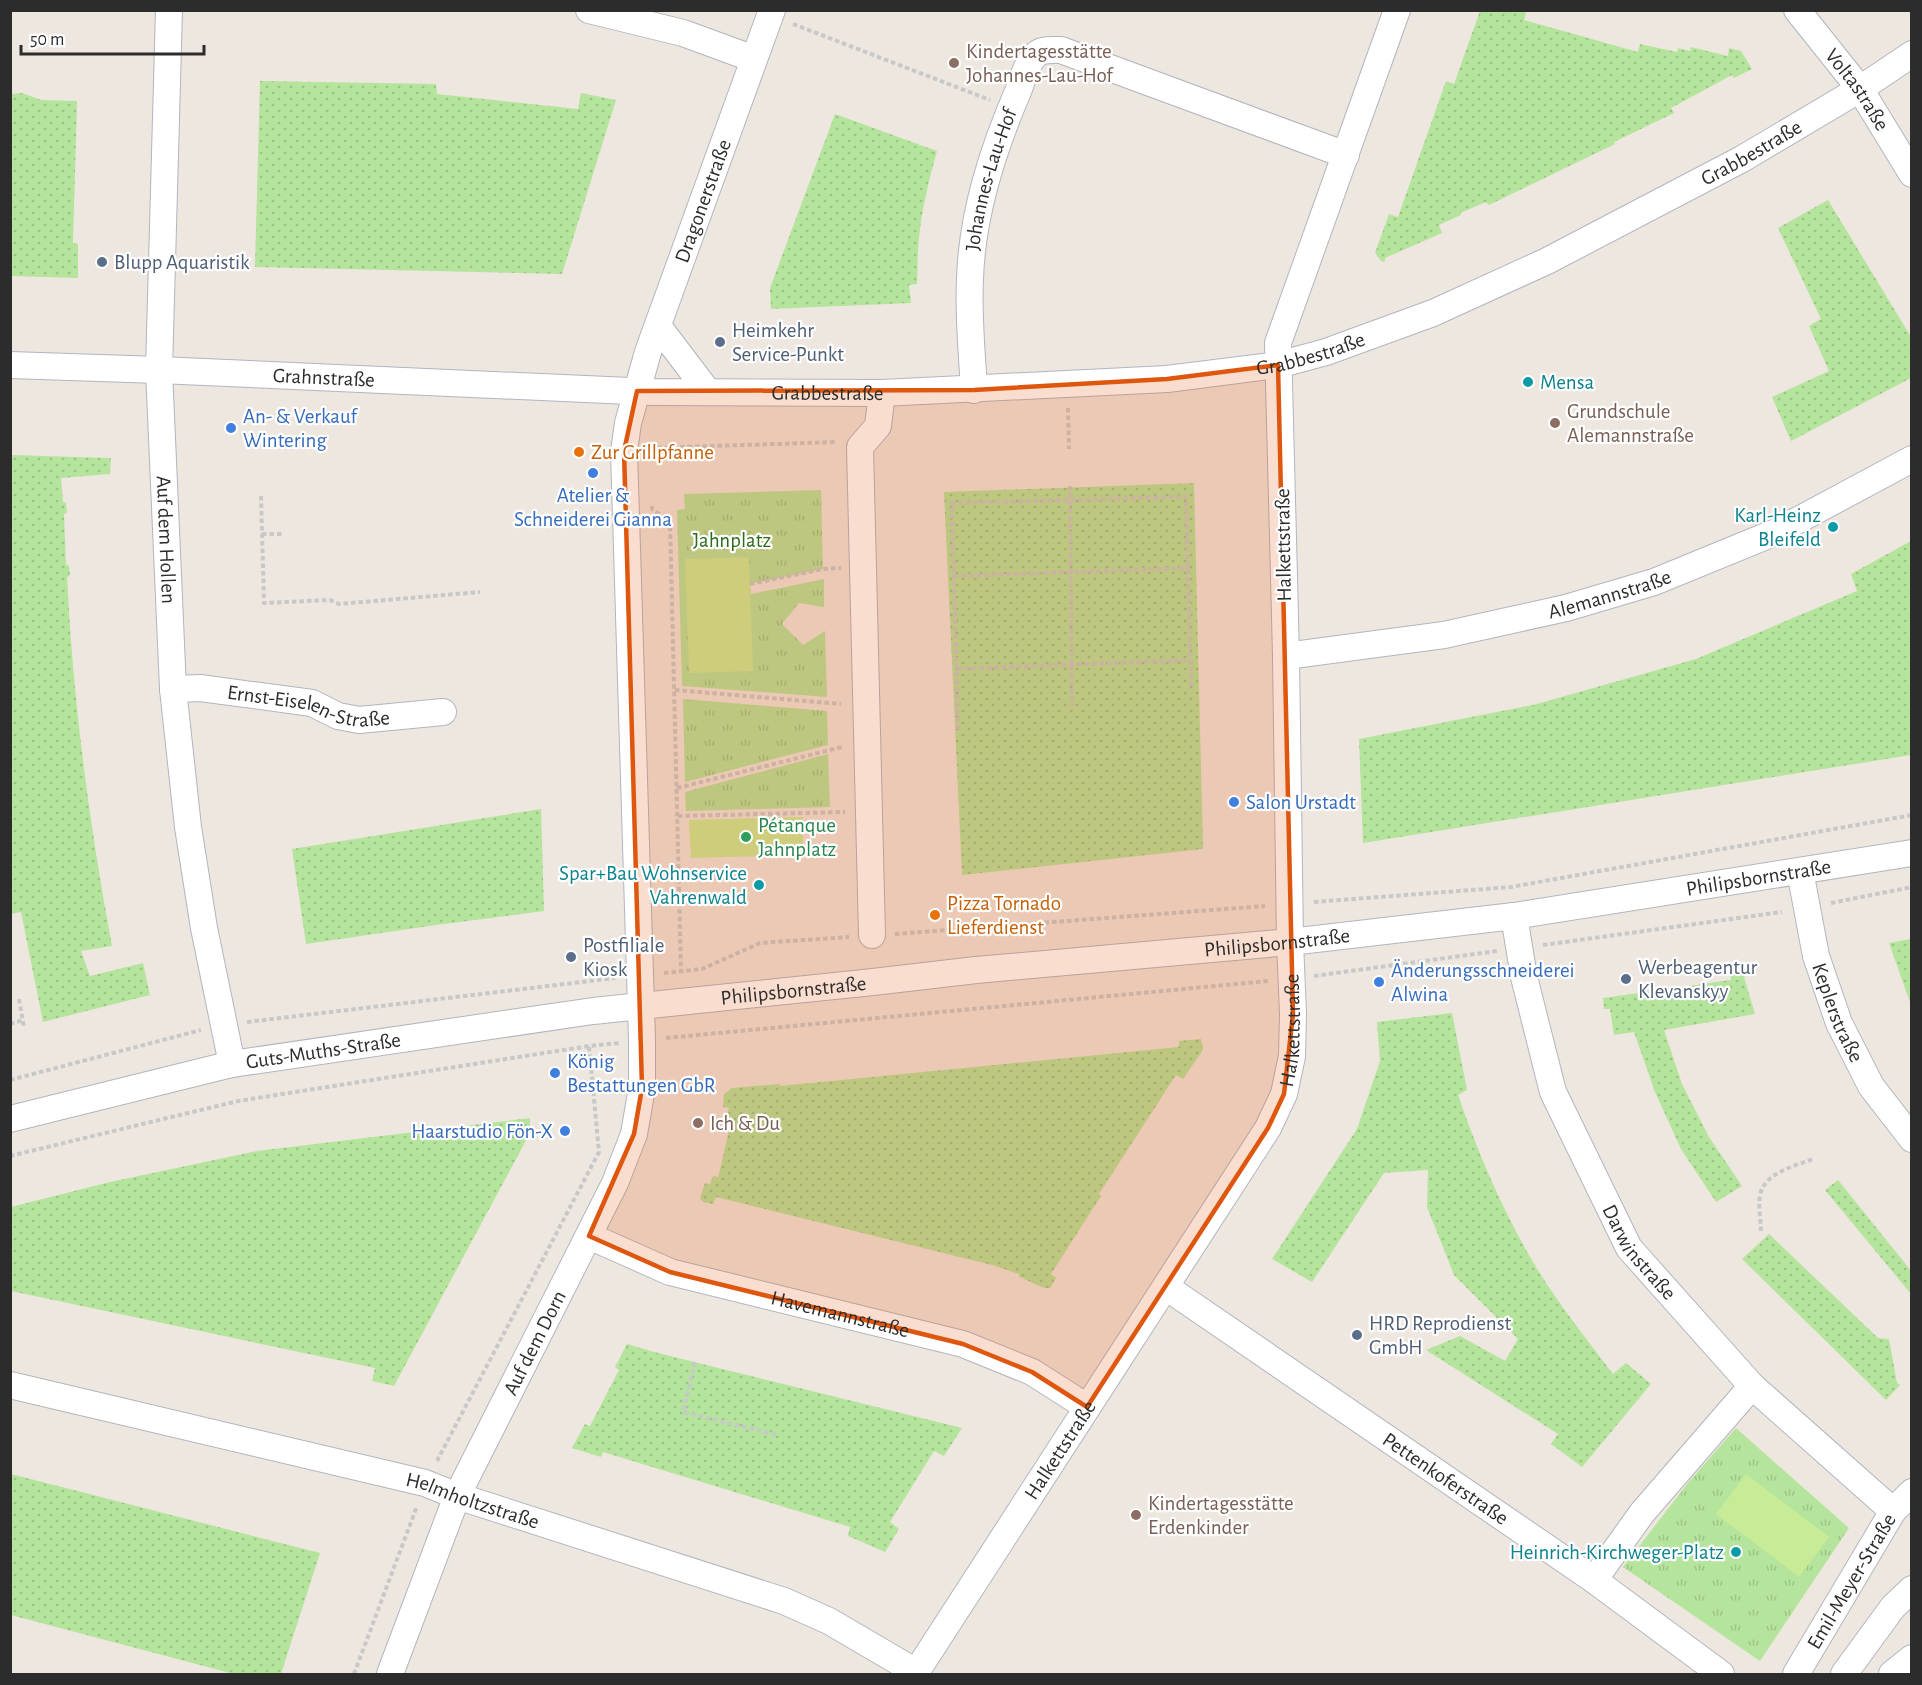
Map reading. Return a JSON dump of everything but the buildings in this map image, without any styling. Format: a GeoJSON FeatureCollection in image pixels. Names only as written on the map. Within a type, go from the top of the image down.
{"type":"FeatureCollection","features":[{"type":"Feature","properties":{"kind":"street","name":"Auf dem Hollen"},"geometry":{"type":"LineString","coordinates":[[169,10],[159,370],[173,689],[188,827],[204,928],[232,1064]]}},
{"type":"Feature","properties":{"kind":"street"},"geometry":{"type":"LineString","coordinates":[[589,10],[683,33],[754,59]]}},
{"type":"Feature","properties":{"kind":"street","name":"Halkettstraße"},"geometry":{"type":"LineString","coordinates":[[916,1673],[1268,1128],[1284,1094],[1292,1056],[1286,656],[1278,343],[1397,10]]}},
{"type":"Feature","properties":{"kind":"street","name":"Voltastraße"},"geometry":{"type":"LineString","coordinates":[[1797,10],[1860,89],[1911,174]]}},
{"type":"Feature","properties":{"kind":"street","name":"Dragonerstraße"},"geometry":{"type":"LineString","coordinates":[[637,391],[648,352],[771,13]]}},
{"type":"Feature","properties":{"kind":"street","name":"Johannes-Lau-Hof"},"geometry":{"type":"LineString","coordinates":[[974,390],[970,279],[977,217],[991,160],[1011,107],[1028,65],[1039,53],[1061,50],[1346,155]]}},
{"type":"Feature","properties":{"kind":"street","name":"Grabbestraße"},"geometry":{"type":"LineString","coordinates":[[637,391],[882,393],[974,390],[1167,379],[1278,365],[1326,352],[1433,313],[1547,261],[1742,159],[1860,89],[1911,54]]}},
{"type":"Feature","properties":{"kind":"street"},"geometry":{"type":"LineString","coordinates":[[658,326],[708,392]]}},
{"type":"Feature","properties":{"kind":"street","name":"Grahnstraße"},"geometry":{"type":"LineString","coordinates":[[10,365],[637,391]]}},
{"type":"Feature","properties":{"kind":"street"},"geometry":{"type":"LineString","coordinates":[[637,391],[628,423],[624,451],[640,1005]]}},
{"type":"Feature","properties":{"kind":"street"},"geometry":{"type":"LineString","coordinates":[[872,936],[860,447],[878,426],[882,393]]}},
{"type":"Feature","properties":{"kind":"street","name":"Alemannstraße"},"geometry":{"type":"LineString","coordinates":[[1286,656],[1444,635],[1566,608],[1654,582],[1776,532],[1911,459]]}},
{"type":"Feature","properties":{"kind":"street","name":"Ernst-Eiselen-Straße"},"geometry":{"type":"LineString","coordinates":[[173,689],[200,688],[312,704],[338,716],[359,720],[443,712]]}},
{"type":"Feature","properties":{"kind":"street","name":"Philipsbornstraße"},"geometry":{"type":"LineString","coordinates":[[640,1005],[976,970],[1290,942],[1514,916],[1911,853]]}},
{"type":"Feature","properties":{"kind":"street","name":"Keplerstraße"},"geometry":{"type":"LineString","coordinates":[[1800,871],[1816,956],[1839,1023],[1871,1086],[1911,1139]]}},
{"type":"Feature","properties":{"kind":"street","name":"Darwinstraße"},"geometry":{"type":"LineString","coordinates":[[1514,916],[1524,977],[1553,1092],[1629,1248],[1752,1386],[1893,1511]]}},
{"type":"Feature","properties":{"kind":"street","name":"Auf dem Dorn"},"geometry":{"type":"LineString","coordinates":[[390,1674],[457,1496],[615,1183],[634,1134],[642,1088],[640,1005]]}},
{"type":"Feature","properties":{"kind":"street","name":"Guts-Muths-Straße"},"geometry":{"type":"LineString","coordinates":[[10,1119],[232,1064],[640,1005]]}},
{"type":"Feature","properties":{"kind":"street","name":"Havemannstraße"},"geometry":{"type":"LineString","coordinates":[[589,1236],[670,1272],[963,1344],[1032,1372],[1087,1407]]}},
{"type":"Feature","properties":{"kind":"street","name":"Pettenkoferstraße"},"geometry":{"type":"LineString","coordinates":[[1166,1287],[1594,1580],[1721,1674]]}},
{"type":"Feature","properties":{"kind":"street","name":"Helmholtzstraße"},"geometry":{"type":"LineString","coordinates":[[10,1384],[425,1484],[784,1601],[829,1621],[916,1673]]}},
{"type":"Feature","properties":{"kind":"street"},"geometry":{"type":"LineString","coordinates":[[1594,1580],[1642,1514],[1752,1386]]}},
{"type":"Feature","properties":{"kind":"street","name":"Emil-Meyer-Straße"},"geometry":{"type":"LineString","coordinates":[[1796,1674],[1893,1511],[1911,1492]]}},
{"type":"Feature","properties":{"kind":"street"},"geometry":{"type":"LineString","coordinates":[[1844,1674],[1893,1607],[1911,1589]]}},
{"type":"Feature","properties":{"kind":"street"},"geometry":{"type":"LineString","coordinates":[[1892,1674],[1911,1658]]}},
{"type":"Feature","properties":{"kind":"path"},"geometry":{"type":"LineString","coordinates":[[771,13],[1011,107]]}},
{"type":"Feature","properties":{"kind":"path"},"geometry":{"type":"LineString","coordinates":[[1067,384],[1069,449]]}},
{"type":"Feature","properties":{"kind":"path"},"geometry":{"type":"LineString","coordinates":[[660,447],[847,442],[860,447]]}},
{"type":"Feature","properties":{"kind":"path"},"geometry":{"type":"LineString","coordinates":[[1070,486],[1072,706]]}},
{"type":"Feature","properties":{"kind":"path"},"geometry":{"type":"LineString","coordinates":[[261,496],[264,603],[330,600],[339,604],[480,592]]}},
{"type":"Feature","properties":{"kind":"path"},"geometry":{"type":"LineString","coordinates":[[958,729],[952,503],[1186,497],[1191,689]]}},
{"type":"Feature","properties":{"kind":"path"},"geometry":{"type":"LineString","coordinates":[[661,515],[670,522],[681,971],[686,1036]]}},
{"type":"Feature","properties":{"kind":"path"},"geometry":{"type":"LineString","coordinates":[[262,534],[284,534]]}},
{"type":"Feature","properties":{"kind":"path"},"geometry":{"type":"LineString","coordinates":[[750,584],[823,568],[863,567]]}},
{"type":"Feature","properties":{"kind":"path"},"geometry":{"type":"LineString","coordinates":[[954,576],[1188,568]]}},
{"type":"Feature","properties":{"kind":"path"},"geometry":{"type":"LineString","coordinates":[[957,669],[1190,660]]}},
{"type":"Feature","properties":{"kind":"path"},"geometry":{"type":"LineString","coordinates":[[675,690],[866,705]]}},
{"type":"Feature","properties":{"kind":"path"},"geometry":{"type":"LineString","coordinates":[[677,788],[867,741]]}},
{"type":"Feature","properties":{"kind":"path"},"geometry":{"type":"LineString","coordinates":[[678,816],[869,811]]}},
{"type":"Feature","properties":{"kind":"path"},"geometry":{"type":"LineString","coordinates":[[10,1080],[224,1024],[702,969],[760,943],[1511,887],[1911,814]]}},
{"type":"Feature","properties":{"kind":"path"},"geometry":{"type":"LineString","coordinates":[[10,1156],[238,1101],[589,1046],[1291,979],[1808,908],[1911,887]]}},
{"type":"Feature","properties":{"kind":"path"},"geometry":{"type":"LineString","coordinates":[[19,999],[24,1027]]}},
{"type":"Feature","properties":{"kind":"path"},"geometry":{"type":"LineString","coordinates":[[10,1023],[23,1020]]}},
{"type":"Feature","properties":{"kind":"path"},"geometry":{"type":"LineString","coordinates":[[354,1674],[425,1484],[599,1152],[589,1046]]}},
{"type":"Feature","properties":{"kind":"path"},"geometry":{"type":"LineString","coordinates":[[1761,1231],[1760,1195],[1765,1184],[1779,1172],[1813,1159]]}},
{"type":"Feature","properties":{"kind":"path"},"geometry":{"type":"LineString","coordinates":[[695,1362],[682,1412],[777,1435]]}},
{"type":"Feature","properties":{"kind":"highlighted area"},"geometry":{"type":"Polygon","coordinates":[[[1278,365],[1293,1014],[1284,1094],[1268,1128],[1087,1407],[1032,1372],[963,1344],[670,1272],[589,1236],[634,1134],[642,1088],[624,451],[637,391],[974,390],[1167,379],[1278,365]]]}},
{"type":"Feature","properties":{"kind":"green space"},"geometry":{"type":"Polygon","coordinates":[[[1480,11],[1523,11],[1526,12],[1524,20],[1638,52],[1640,44],[1677,52],[1678,48],[1690,51],[1691,47],[1728,56],[1729,48],[1741,51],[1752,69],[1734,78],[1732,75],[1671,108],[1674,113],[1614,142],[1615,144],[1489,205],[1486,202],[1460,213],[1461,215],[1439,225],[1442,233],[1385,258],[1382,262],[1375,253],[1389,214],[1398,217],[1446,81],[1454,84],[1480,11]]]}},
{"type":"Feature","properties":{"kind":"green space"},"geometry":{"type":"Polygon","coordinates":[[[260,81],[436,84],[437,94],[578,109],[581,93],[616,100],[562,274],[255,267],[260,81]]]}},
{"type":"Feature","properties":{"kind":"green space"},"geometry":{"type":"Polygon","coordinates":[[[22,93],[41,100],[77,101],[73,243],[78,244],[78,278],[11,276],[11,94],[22,93]]]}},
{"type":"Feature","properties":{"kind":"green space"},"geometry":{"type":"Polygon","coordinates":[[[835,114],[937,151],[922,216],[918,244],[917,284],[909,285],[911,303],[771,309],[770,288],[835,114]]]}},
{"type":"Feature","properties":{"kind":"green space"},"geometry":{"type":"Polygon","coordinates":[[[1828,200],[1911,337],[1911,378],[1791,441],[1772,397],[1829,371],[1809,326],[1821,319],[1778,228],[1828,200]]]}},
{"type":"Feature","properties":{"kind":"green space"},"geometry":{"type":"Polygon","coordinates":[[[11,455],[111,458],[110,474],[61,478],[63,502],[66,503],[67,513],[64,514],[66,565],[69,566],[70,576],[67,577],[78,716],[89,808],[112,946],[81,951],[90,976],[143,963],[150,995],[43,1022],[21,912],[11,914],[11,455]]]}},
{"type":"Feature","properties":{"kind":"green space"},"geometry":{"type":"Polygon","coordinates":[[[1194,483],[1203,849],[962,875],[944,492],[1194,483]]]}},
{"type":"Feature","properties":{"kind":"green space","name":"Jahnplatz"},"geometry":{"type":"Polygon","coordinates":[[[821,490],[823,569],[750,584],[751,594],[824,579],[824,607],[799,603],[782,624],[803,645],[825,631],[827,697],[682,686],[677,510],[685,509],[684,494],[821,490]]]}},
{"type":"Feature","properties":{"kind":"green space"},"geometry":{"type":"Polygon","coordinates":[[[1911,541],[1911,755],[1363,843],[1359,739],[1533,705],[1696,659],[1857,591],[1851,574],[1911,541]]]}},
{"type":"Feature","properties":{"kind":"green space"},"geometry":{"type":"Polygon","coordinates":[[[749,557],[753,671],[689,673],[685,559],[749,557]]]}},
{"type":"Feature","properties":{"kind":"green space"},"geometry":{"type":"Polygon","coordinates":[[[683,699],[827,711],[828,745],[685,782],[683,699]]]}},
{"type":"Feature","properties":{"kind":"green space"},"geometry":{"type":"Polygon","coordinates":[[[828,754],[830,807],[686,811],[685,792],[828,754]]]}},
{"type":"Feature","properties":{"kind":"green space"},"geometry":{"type":"Polygon","coordinates":[[[541,809],[544,911],[306,944],[292,849],[541,809]]]}},
{"type":"Feature","properties":{"kind":"green space","name":"Pétanque Jahnplatz"},"geometry":{"type":"Polygon","coordinates":[[[803,817],[803,855],[691,858],[689,820],[803,817]]]}},
{"type":"Feature","properties":{"kind":"green space"},"geometry":{"type":"Polygon","coordinates":[[[1912,939],[1911,1005],[1889,943],[1912,939]]]}},
{"type":"Feature","properties":{"kind":"green space"},"geometry":{"type":"Polygon","coordinates":[[[1748,967],[1750,975],[1744,977],[1755,1014],[1664,1030],[1682,1084],[1709,1137],[1742,1186],[1716,1202],[1681,1149],[1655,1092],[1634,1032],[1614,1035],[1610,1009],[1604,1009],[1603,998],[1731,980],[1730,970],[1748,967]]]}},
{"type":"Feature","properties":{"kind":"green space"},"geometry":{"type":"Polygon","coordinates":[[[1452,1013],[1467,1090],[1458,1095],[1491,1180],[1511,1222],[1551,1291],[1613,1374],[1626,1363],[1651,1384],[1582,1467],[1551,1444],[1558,1434],[1426,1350],[1460,1336],[1505,1361],[1518,1339],[1454,1275],[1427,1207],[1428,1170],[1384,1173],[1312,1282],[1272,1259],[1357,1129],[1380,1061],[1377,1022],[1452,1013]]]}},
{"type":"Feature","properties":{"kind":"green space"},"geometry":{"type":"Polygon","coordinates":[[[1201,1039],[1203,1050],[1183,1079],[1176,1075],[1099,1194],[1101,1196],[1051,1274],[1056,1278],[1050,1288],[1038,1286],[1019,1277],[1019,1274],[992,1265],[716,1197],[713,1204],[703,1202],[700,1198],[705,1183],[710,1184],[713,1176],[718,1177],[732,1117],[727,1116],[729,1108],[723,1107],[724,1094],[732,1088],[780,1084],[780,1086],[1179,1047],[1179,1041],[1201,1039]]]}},
{"type":"Feature","properties":{"kind":"green space"},"geometry":{"type":"Polygon","coordinates":[[[530,1118],[530,1133],[394,1386],[372,1381],[375,1368],[11,1291],[11,1207],[110,1182],[257,1151],[530,1118]]]}},
{"type":"Feature","properties":{"kind":"green space"},"geometry":{"type":"Polygon","coordinates":[[[1838,1180],[1908,1267],[1911,1272],[1911,1294],[1825,1190],[1838,1180]]]}},
{"type":"Feature","properties":{"kind":"green space"},"geometry":{"type":"Polygon","coordinates":[[[1769,1234],[1878,1338],[1889,1339],[1897,1383],[1900,1385],[1886,1400],[1742,1259],[1769,1234]]]}},
{"type":"Feature","properties":{"kind":"green space"},"geometry":{"type":"Polygon","coordinates":[[[627,1344],[962,1428],[944,1456],[934,1451],[890,1522],[899,1529],[885,1552],[848,1536],[850,1527],[603,1452],[601,1457],[572,1448],[585,1424],[590,1426],[619,1370],[615,1367],[627,1344]]]}},
{"type":"Feature","properties":{"kind":"green space"},"geometry":{"type":"Polygon","coordinates":[[[1736,1428],[1849,1528],[1760,1661],[1623,1567],[1688,1483],[1736,1428]]]}},
{"type":"Feature","properties":{"kind":"green space"},"geometry":{"type":"Polygon","coordinates":[[[11,1474],[320,1553],[281,1674],[234,1674],[11,1615],[11,1474]]]}},
{"type":"Feature","properties":{"kind":"green space"},"geometry":{"type":"Polygon","coordinates":[[[1746,1474],[1829,1537],[1799,1577],[1716,1514],[1746,1474]]]}},
{"type":"Feature","properties":{"kind":"place","name":"Kindertagesstätte Johannes-Lau-Hof"},"geometry":{"type":"Point","coordinates":[954,63]}},
{"type":"Feature","properties":{"kind":"place","name":"Blupp Aquaristik"},"geometry":{"type":"Point","coordinates":[102,262]}},
{"type":"Feature","properties":{"kind":"place","name":"Heimkehr Service-Punkt"},"geometry":{"type":"Point","coordinates":[720,342]}},
{"type":"Feature","properties":{"kind":"place","name":"Mensa"},"geometry":{"type":"Point","coordinates":[1528,382]}},
{"type":"Feature","properties":{"kind":"place","name":"Grundschule Alemannstraße"},"geometry":{"type":"Point","coordinates":[1555,423]}},
{"type":"Feature","properties":{"kind":"place","name":"An- & Verkauf Wintering"},"geometry":{"type":"Point","coordinates":[231,428]}},
{"type":"Feature","properties":{"kind":"place","name":"Zur Grillpfanne"},"geometry":{"type":"Point","coordinates":[579,452]}},
{"type":"Feature","properties":{"kind":"place","name":"Atelier & Schneiderei Gianna"},"geometry":{"type":"Point","coordinates":[593,473]}},
{"type":"Feature","properties":{"kind":"place","name":"Karl-Heinz Bleifeld"},"geometry":{"type":"Point","coordinates":[1833,527]}},
{"type":"Feature","properties":{"kind":"place","name":"Salon Urstadt"},"geometry":{"type":"Point","coordinates":[1234,802]}},
{"type":"Feature","properties":{"kind":"place","name":"Pétanque Jahnplatz"},"geometry":{"type":"Point","coordinates":[746,837]}},
{"type":"Feature","properties":{"kind":"place","name":"Spar+Bau Wohnservice Vahrenwald"},"geometry":{"type":"Point","coordinates":[759,885]}},
{"type":"Feature","properties":{"kind":"place","name":"Pizza Tornado Lieferdienst"},"geometry":{"type":"Point","coordinates":[935,915]}},
{"type":"Feature","properties":{"kind":"place","name":"Postfiliale Kiosk"},"geometry":{"type":"Point","coordinates":[571,957]}},
{"type":"Feature","properties":{"kind":"place","name":"Werbeagentur Klevanskyy"},"geometry":{"type":"Point","coordinates":[1626,979]}},
{"type":"Feature","properties":{"kind":"place","name":"Änderungsschneiderei Alwina"},"geometry":{"type":"Point","coordinates":[1379,982]}},
{"type":"Feature","properties":{"kind":"place","name":"König Bestattungen GbR"},"geometry":{"type":"Point","coordinates":[555,1073]}},
{"type":"Feature","properties":{"kind":"place","name":"Ich & Du"},"geometry":{"type":"Point","coordinates":[698,1123]}},
{"type":"Feature","properties":{"kind":"place","name":"Haarstudio Fön-X"},"geometry":{"type":"Point","coordinates":[565,1131]}},
{"type":"Feature","properties":{"kind":"place","name":"HRD Reprodienst GmbH"},"geometry":{"type":"Point","coordinates":[1357,1335]}},
{"type":"Feature","properties":{"kind":"place","name":"Kindertagesstätte Erdenkinder"},"geometry":{"type":"Point","coordinates":[1136,1515]}},
{"type":"Feature","properties":{"kind":"place","name":"Heinrich-Kirchweger-Platz"},"geometry":{"type":"Point","coordinates":[1736,1552]}}]}
